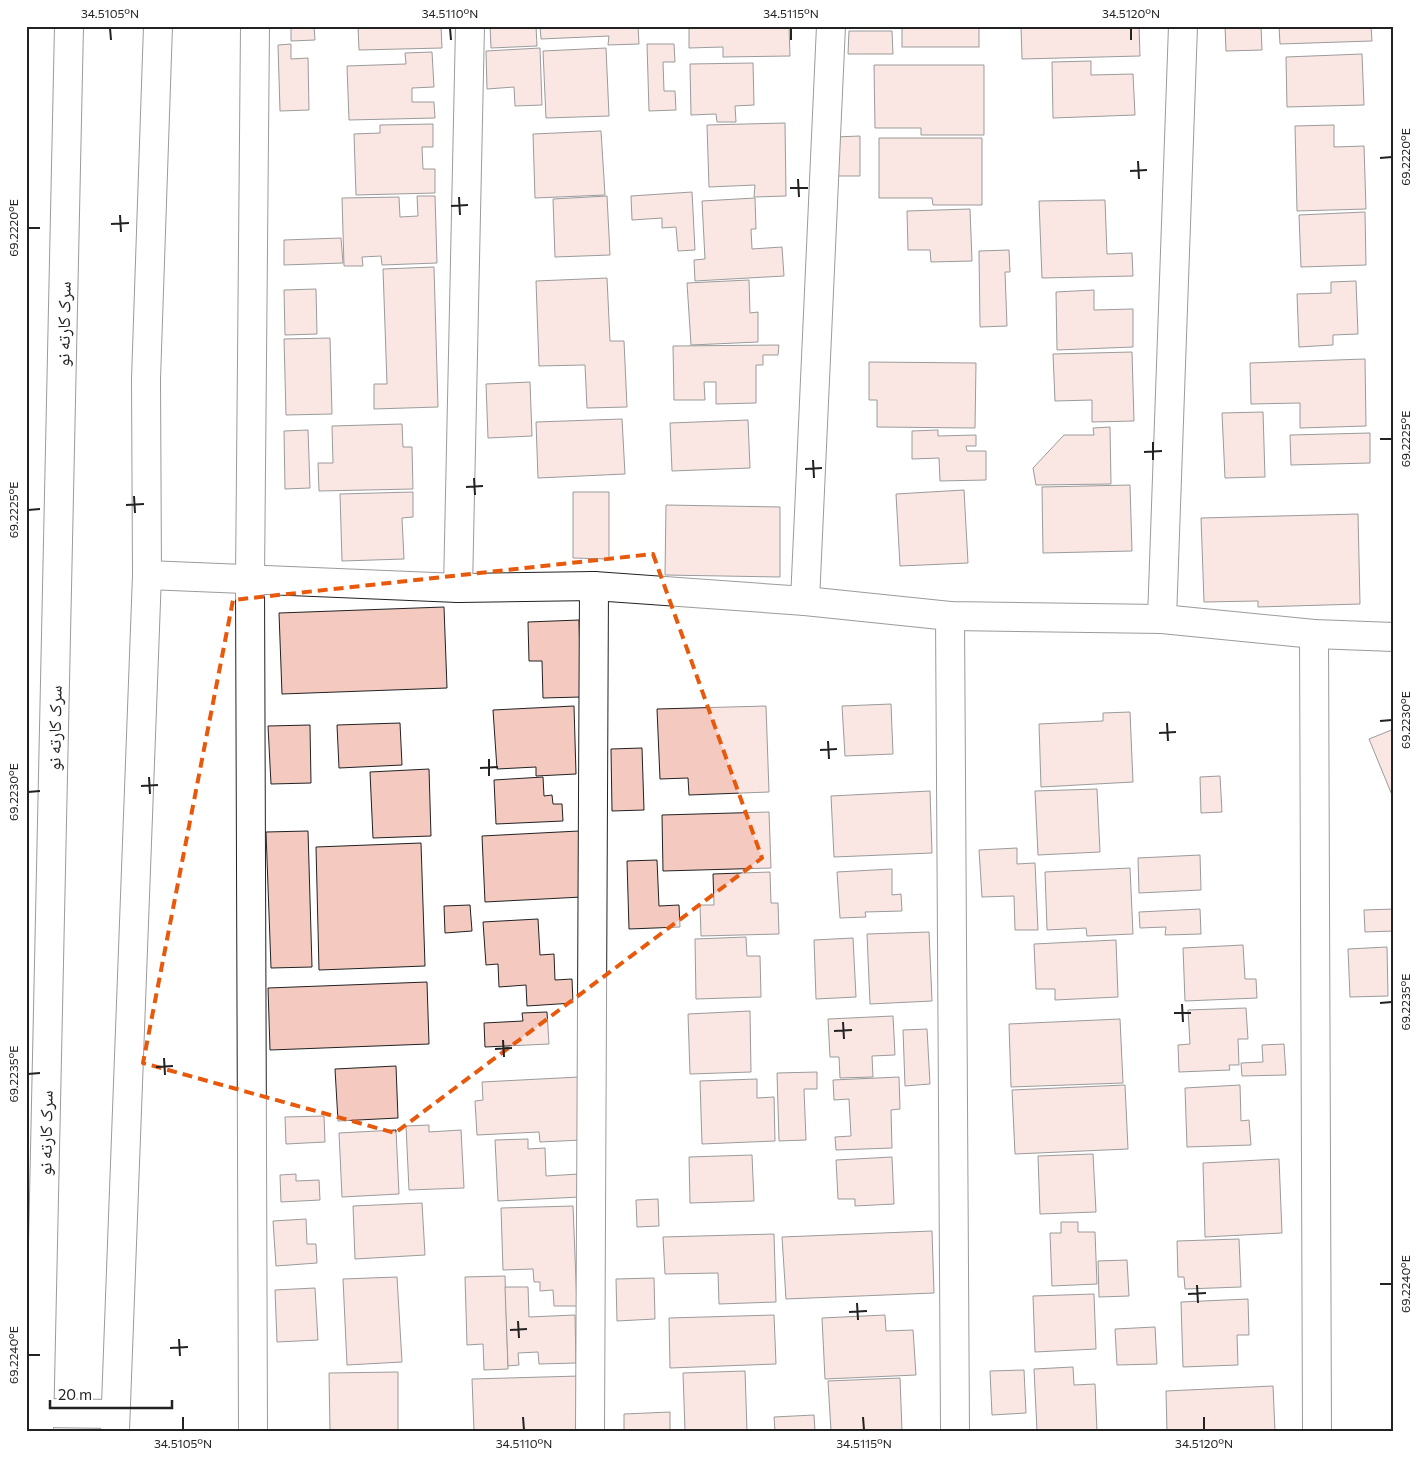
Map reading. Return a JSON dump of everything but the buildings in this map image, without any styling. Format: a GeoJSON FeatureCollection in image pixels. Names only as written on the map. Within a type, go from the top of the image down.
{"type":"FeatureCollection","features":[{"type":"Feature","properties":{"kind":"main road","name":"سرک کارته نو"},"geometry":{"type":"LineString","coordinates":[[39,1422],[69,26]]}},
{"type":"Feature","properties":{"kind":"main road"},"geometry":{"type":"LineString","coordinates":[[39,1422],[115,1422],[148,575],[146,379],[158,26]]}},
{"type":"Feature","properties":{"kind":"main road"},"geometry":{"type":"LineString","coordinates":[[253,1431],[250,580],[255,26]]}},
{"type":"Feature","properties":{"kind":"main road"},"geometry":{"type":"LineString","coordinates":[[458,588],[470,26]]}},
{"type":"Feature","properties":{"kind":"main road"},"geometry":{"type":"LineString","coordinates":[[805,601],[830,26]]}},
{"type":"Feature","properties":{"kind":"main road"},"geometry":{"type":"LineString","coordinates":[[1162,619],[1183,26]]}},
{"type":"Feature","properties":{"kind":"main road"},"geometry":{"type":"LineString","coordinates":[[148,575],[458,588],[594,586],[805,601],[950,616],[1162,619],[1314,634],[1394,637]]}},
{"type":"Feature","properties":{"kind":"main road"},"geometry":{"type":"LineString","coordinates":[[590,1431],[594,586]]}},
{"type":"Feature","properties":{"kind":"main road"},"geometry":{"type":"LineString","coordinates":[[950,616],[955,1431]]}},
{"type":"Feature","properties":{"kind":"main road"},"geometry":{"type":"LineString","coordinates":[[1314,634],[1317,1431]]}},
{"type":"Feature","properties":{"kind":"highlighted area"},"geometry":{"type":"Polygon","coordinates":[[[653,554],[762,858],[395,1133],[143,1063],[233,600],[653,554]]]}}]}
